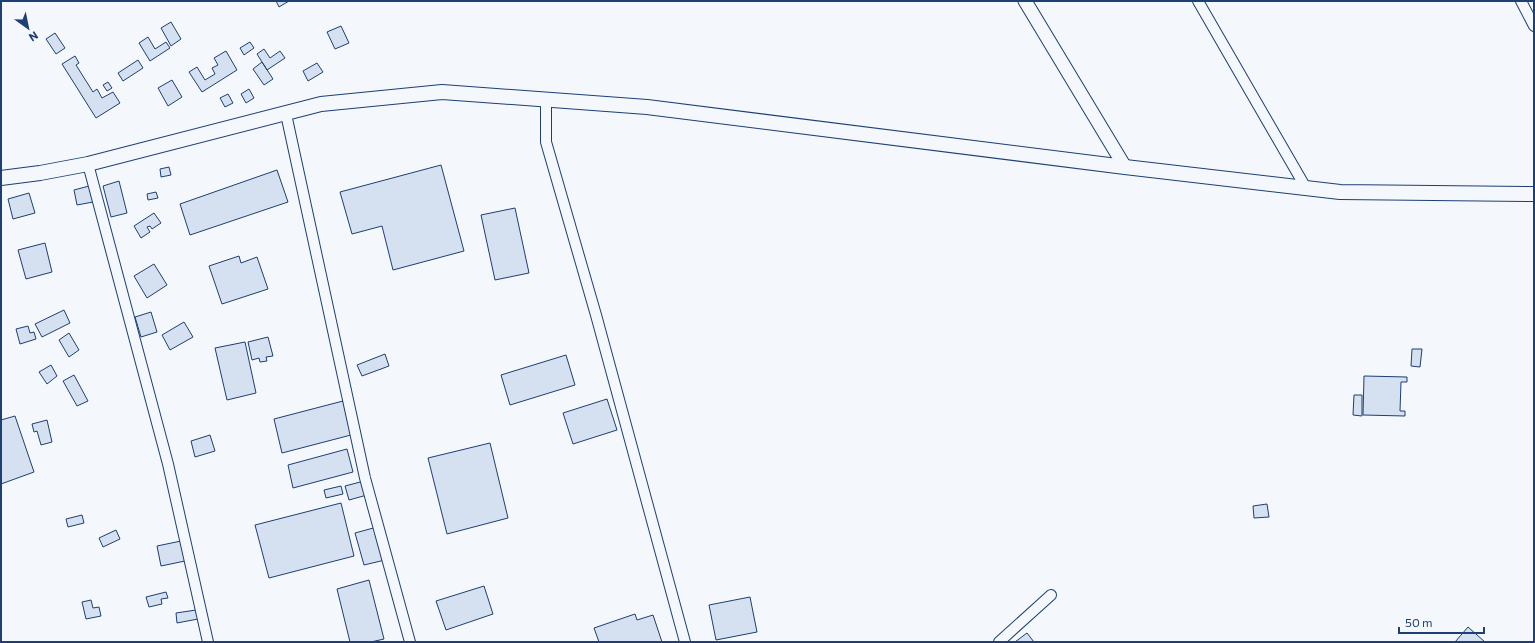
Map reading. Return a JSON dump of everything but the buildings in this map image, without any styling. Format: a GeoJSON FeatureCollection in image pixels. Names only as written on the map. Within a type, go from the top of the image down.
{"type":"FeatureCollection","features":[{"type":"Feature","properties":{"kind":"main road"},"geometry":{"type":"LineString","coordinates":[[1,178],[88,164],[321,104],[442,92],[647,107],[1125,167],[1340,192],[1534,194]]}},
{"type":"Feature","properties":{"kind":"street"},"geometry":{"type":"LineString","coordinates":[[1025,1],[1125,167]]}},
{"type":"Feature","properties":{"kind":"street"},"geometry":{"type":"LineString","coordinates":[[1198,1],[1306,188]]}},
{"type":"Feature","properties":{"kind":"street"},"geometry":{"type":"LineString","coordinates":[[1521,1],[1534,26]]}},
{"type":"Feature","properties":{"kind":"street"},"geometry":{"type":"LineString","coordinates":[[546,100],[546,142],[596,316],[684,642]]}},
{"type":"Feature","properties":{"kind":"street"},"geometry":{"type":"LineString","coordinates":[[286,114],[365,478],[410,642]]}},
{"type":"Feature","properties":{"kind":"street"},"geometry":{"type":"LineString","coordinates":[[88,164],[168,464],[208,642]]}},
{"type":"Feature","properties":{"kind":"street"},"geometry":{"type":"LineString","coordinates":[[999,642],[1050,595]]}}]}
